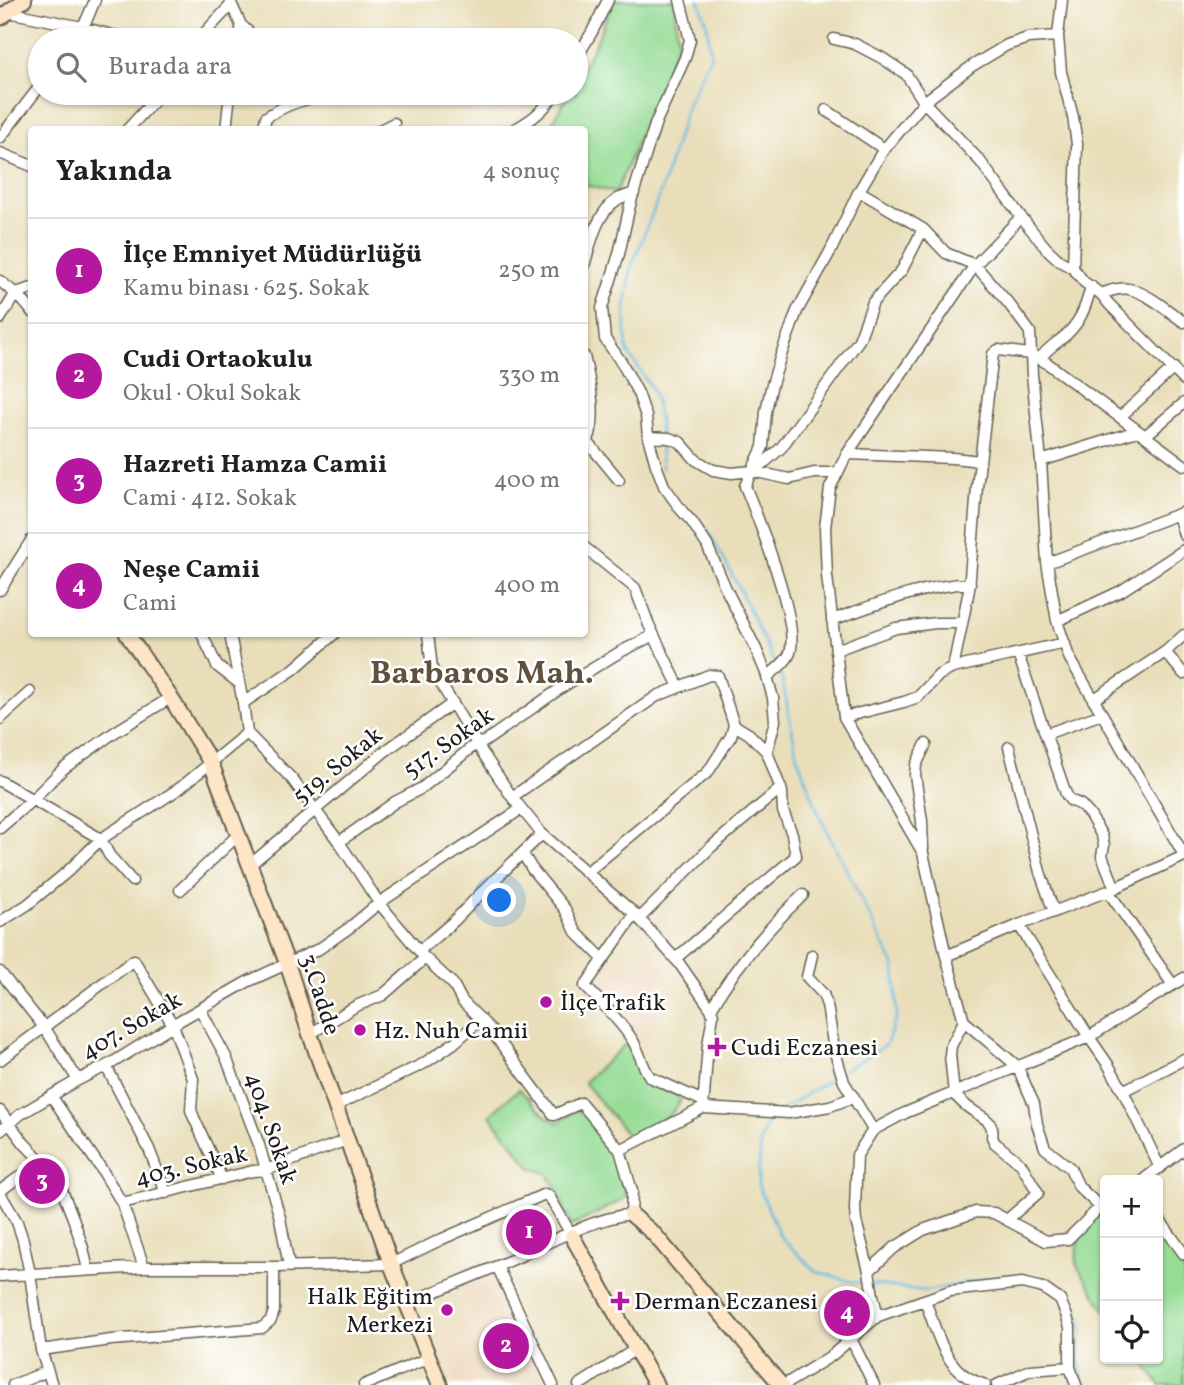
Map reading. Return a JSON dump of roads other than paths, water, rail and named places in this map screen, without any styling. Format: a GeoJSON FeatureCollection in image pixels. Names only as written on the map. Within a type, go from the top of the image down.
{"type":"FeatureCollection","features":[{"type":"Feature","properties":{"kind":"street"},"geometry":{"type":"LineString","coordinates":[[4,15],[24,0]]}},
{"type":"Feature","properties":{"kind":"street"},"geometry":{"type":"LineString","coordinates":[[82,27],[95,0]]}},
{"type":"Feature","properties":{"kind":"street"},"geometry":{"type":"LineString","coordinates":[[588,39],[608,0]]}},
{"type":"Feature","properties":{"kind":"street"},"geometry":{"type":"LineString","coordinates":[[680,0],[690,40],[685,58],[656,122],[602,308],[606,339],[638,393],[664,486],[706,545],[767,677],[773,698],[775,721],[767,752]]}},
{"type":"Feature","properties":{"kind":"street"},"geometry":{"type":"LineString","coordinates":[[1062,0],[1058,36],[1061,72],[1077,144],[1073,268]]}},
{"type":"Feature","properties":{"kind":"street"},"geometry":{"type":"LineString","coordinates":[[208,28],[230,2],[244,28]]}},
{"type":"Feature","properties":{"kind":"street"},"geometry":{"type":"LineString","coordinates":[[4,15],[86,28]]}},
{"type":"Feature","properties":{"kind":"street"},"geometry":{"type":"LineString","coordinates":[[767,677],[790,653],[787,604],[745,486],[764,447],[766,411],[771,388],[797,311],[831,250],[859,191],[884,149],[924,102],[972,66],[1007,45],[1028,38],[1058,36]]}},
{"type":"Feature","properties":{"kind":"street"},"geometry":{"type":"LineString","coordinates":[[834,39],[855,44],[906,74],[924,102],[980,160],[1046,248],[1101,294],[1184,380]]}},
{"type":"Feature","properties":{"kind":"street"},"geometry":{"type":"LineString","coordinates":[[0,138],[28,102]]}},
{"type":"Feature","properties":{"kind":"street"},"geometry":{"type":"LineString","coordinates":[[131,126],[150,105]]}},
{"type":"Feature","properties":{"kind":"street"},"geometry":{"type":"LineString","coordinates":[[226,126],[229,105]]}},
{"type":"Feature","properties":{"kind":"street"},"geometry":{"type":"LineString","coordinates":[[264,126],[266,117],[282,105]]}},
{"type":"Feature","properties":{"kind":"street"},"geometry":{"type":"LineString","coordinates":[[522,126],[548,105]]}},
{"type":"Feature","properties":{"kind":"street"},"geometry":{"type":"LineString","coordinates":[[826,110],[884,149]]}},
{"type":"Feature","properties":{"kind":"street"},"geometry":{"type":"LineString","coordinates":[[388,126],[394,123]]}},
{"type":"Feature","properties":{"kind":"street"},"geometry":{"type":"LineString","coordinates":[[0,153],[28,164]]}},
{"type":"Feature","properties":{"kind":"street"},"geometry":{"type":"LineString","coordinates":[[859,191],[923,229],[946,253],[975,265],[1030,332],[1035,357],[1047,563],[1057,621],[1069,657],[1180,839],[1184,856],[1112,889],[946,956]]}},
{"type":"Feature","properties":{"kind":"street"},"geometry":{"type":"LineString","coordinates":[[588,252],[596,225],[608,209],[617,200],[634,193]]}},
{"type":"Feature","properties":{"kind":"street"},"geometry":{"type":"LineString","coordinates":[[923,853],[844,717],[827,576],[825,528],[830,488],[848,454],[975,265],[1021,217]]}},
{"type":"Feature","properties":{"kind":"street"},"geometry":{"type":"LineString","coordinates":[[752,471],[781,448],[827,386],[859,340],[873,302],[902,270],[923,229]]}},
{"type":"Feature","properties":{"kind":"street"},"geometry":{"type":"LineString","coordinates":[[0,281],[28,307]]}},
{"type":"Feature","properties":{"kind":"street"},"geometry":{"type":"LineString","coordinates":[[1035,357],[1072,330],[1082,316],[1091,286]]}},
{"type":"Feature","properties":{"kind":"street"},"geometry":{"type":"LineString","coordinates":[[0,319],[16,293],[28,289]]}},
{"type":"Feature","properties":{"kind":"street"},"geometry":{"type":"LineString","coordinates":[[1101,294],[1116,289],[1129,289],[1184,321]]}},
{"type":"Feature","properties":{"kind":"street"},"geometry":{"type":"LineString","coordinates":[[953,668],[970,583],[980,461],[993,354],[998,350],[1035,357],[1183,462]]}},
{"type":"Feature","properties":{"kind":"street"},"geometry":{"type":"LineString","coordinates":[[1120,417],[1174,368]]}},
{"type":"Feature","properties":{"kind":"street"},"geometry":{"type":"LineString","coordinates":[[588,375],[592,394],[588,441]]}},
{"type":"Feature","properties":{"kind":"street"},"geometry":{"type":"LineString","coordinates":[[1041,461],[1141,433],[1184,403]]}},
{"type":"Feature","properties":{"kind":"street"},"geometry":{"type":"LineString","coordinates":[[651,437],[680,442],[696,460],[713,470],[732,473],[752,471],[789,479],[838,473]]}},
{"type":"Feature","properties":{"kind":"street"},"geometry":{"type":"LineString","coordinates":[[588,445],[619,480]]}},
{"type":"Feature","properties":{"kind":"street"},"geometry":{"type":"LineString","coordinates":[[848,454],[980,461]]}},
{"type":"Feature","properties":{"kind":"street"},"geometry":{"type":"LineString","coordinates":[[1047,563],[1181,514],[1184,535]]}},
{"type":"Feature","properties":{"kind":"street"},"geometry":{"type":"LineString","coordinates":[[0,590],[28,545]]}},
{"type":"Feature","properties":{"kind":"street"},"geometry":{"type":"LineString","coordinates":[[1057,621],[1121,591],[1184,550]]}},
{"type":"Feature","properties":{"kind":"street"},"geometry":{"type":"LineString","coordinates":[[588,551],[635,588],[653,635],[679,687]]}},
{"type":"Feature","properties":{"kind":"street"},"geometry":{"type":"LineString","coordinates":[[832,620],[945,584],[970,583]]}},
{"type":"Feature","properties":{"kind":"street"},"geometry":{"type":"LineString","coordinates":[[836,650],[896,628],[962,623]]}},
{"type":"Feature","properties":{"kind":"street","name":"517. Sokak"},"geometry":{"type":"LineString","coordinates":[[339,842],[395,802],[422,788],[477,743],[484,742],[565,686],[653,635]]}},
{"type":"Feature","properties":{"kind":"street"},"geometry":{"type":"LineString","coordinates":[[1093,700],[1165,652],[1184,635]]}},
{"type":"Feature","properties":{"kind":"street","name":"3.Cadde"},"geometry":{"type":"LineString","coordinates":[[129,637],[211,763],[288,962],[310,1034],[391,1264],[440,1385]]}},
{"type":"Feature","properties":{"kind":"street"},"geometry":{"type":"LineString","coordinates":[[203,637],[217,666],[239,683]]}},
{"type":"Feature","properties":{"kind":"street"},"geometry":{"type":"LineString","coordinates":[[231,637],[247,733],[292,779],[339,842],[379,904],[422,955],[453,984],[462,1002],[490,1029],[554,1115],[581,1103],[620,1150],[632,1191],[631,1213]]}},
{"type":"Feature","properties":{"kind":"street"},"geometry":{"type":"LineString","coordinates":[[243,703],[293,669],[330,637]]}},
{"type":"Feature","properties":{"kind":"street"},"geometry":{"type":"LineString","coordinates":[[428,637],[432,669],[521,809],[542,834],[637,916],[675,959],[711,1009],[713,1015],[703,1104]]}},
{"type":"Feature","properties":{"kind":"street"},"geometry":{"type":"LineString","coordinates":[[844,717],[918,698],[939,675],[953,668],[1065,643]]}},
{"type":"Feature","properties":{"kind":"street"},"geometry":{"type":"LineString","coordinates":[[1165,652],[1184,674]]}},
{"type":"Feature","properties":{"kind":"street"},"geometry":{"type":"LineString","coordinates":[[1018,653],[1066,794],[1090,815],[1102,836],[1102,856],[1112,889],[1173,985]]}},
{"type":"Feature","properties":{"kind":"street"},"geometry":{"type":"LineString","coordinates":[[512,797],[657,696],[709,675],[718,676],[734,725],[731,736],[708,772],[587,872]]}},
{"type":"Feature","properties":{"kind":"street"},"geometry":{"type":"LineString","coordinates":[[2,712],[30,692]]}},
{"type":"Feature","properties":{"kind":"street"},"geometry":{"type":"LineString","coordinates":[[0,828],[63,769],[170,698]]}},
{"type":"Feature","properties":{"kind":"street","name":"519. Sokak"},"geometry":{"type":"LineString","coordinates":[[251,864],[384,752],[453,703]]}},
{"type":"Feature","properties":{"kind":"street"},"geometry":{"type":"LineString","coordinates":[[1046,734],[1102,714]]}},
{"type":"Feature","properties":{"kind":"street"},"geometry":{"type":"LineString","coordinates":[[675,959],[796,856],[792,834],[783,811],[781,788],[767,752],[749,734],[734,725]]}},
{"type":"Feature","properties":{"kind":"street"},"geometry":{"type":"LineString","coordinates":[[0,922],[27,905],[101,839],[180,788],[247,733]]}},
{"type":"Feature","properties":{"kind":"street"},"geometry":{"type":"LineString","coordinates":[[926,744],[916,765],[915,775],[922,821],[923,853],[964,1021],[1017,1066],[1034,1104],[1045,1148],[1070,1168],[1079,1187],[1100,1203]]}},
{"type":"Feature","properties":{"kind":"street"},"geometry":{"type":"LineString","coordinates":[[1009,747],[1040,872],[1054,912]]}},
{"type":"Feature","properties":{"kind":"street"},"geometry":{"type":"LineString","coordinates":[[0,781],[101,839],[109,855],[132,881]]}},
{"type":"Feature","properties":{"kind":"street"},"geometry":{"type":"LineString","coordinates":[[781,788],[711,847],[637,916],[602,958],[584,986],[634,1042],[650,1077],[703,1104],[789,1113],[830,1106],[854,1097]]}},
{"type":"Feature","properties":{"kind":"street","name":"407. Sokak"},"geometry":{"type":"LineString","coordinates":[[0,1131],[21,1114],[247,982],[318,949],[379,904],[521,809]]}},
{"type":"Feature","properties":{"kind":"street"},"geometry":{"type":"LineString","coordinates":[[180,890],[239,834]]}},
{"type":"Feature","properties":{"kind":"street"},"geometry":{"type":"LineString","coordinates":[[310,1034],[356,1006],[383,995],[542,834]]}},
{"type":"Feature","properties":{"kind":"street"},"geometry":{"type":"LineString","coordinates":[[523,854],[565,909],[576,932],[602,958]]}},
{"type":"Feature","properties":{"kind":"street"},"geometry":{"type":"LineString","coordinates":[[711,1009],[723,987],[766,932],[803,895]]}},
{"type":"Feature","properties":{"kind":"street"},"geometry":{"type":"LineString","coordinates":[[1020,925],[1109,1066],[1160,1168]]}},
{"type":"Feature","properties":{"kind":"street"},"geometry":{"type":"LineString","coordinates":[[811,955],[807,977],[823,994],[840,1069],[873,1130]]}},
{"type":"Feature","properties":{"kind":"street"},"geometry":{"type":"LineString","coordinates":[[0,1060],[134,960],[173,1025],[193,1079],[191,1110],[222,1179]]}},
{"type":"Feature","properties":{"kind":"street"},"geometry":{"type":"LineString","coordinates":[[0,972],[44,1027],[78,1080]]}},
{"type":"Feature","properties":{"kind":"street"},"geometry":{"type":"LineString","coordinates":[[878,1316],[855,1209],[857,1155],[873,1130],[905,1113],[1089,1037],[1184,978]]}},
{"type":"Feature","properties":{"kind":"street","name":"404. Sokak"},"geometry":{"type":"LineString","coordinates":[[200,1009],[226,1057],[259,1145],[280,1217],[289,1266]]}},
{"type":"Feature","properties":{"kind":"street"},"geometry":{"type":"LineString","coordinates":[[335,1106],[423,1064],[454,1043],[481,1019]]}},
{"type":"Feature","properties":{"kind":"street"},"geometry":{"type":"LineString","coordinates":[[964,1021],[951,1046],[954,1094],[991,1124],[995,1143],[1021,1164],[1038,1193],[1008,1219]]}},
{"type":"Feature","properties":{"kind":"street"},"geometry":{"type":"LineString","coordinates":[[1123,1091],[1184,1059]]}},
{"type":"Feature","properties":{"kind":"street"},"geometry":{"type":"LineString","coordinates":[[106,1066],[149,1149],[166,1193]]}},
{"type":"Feature","properties":{"kind":"street"},"geometry":{"type":"LineString","coordinates":[[52,1097],[122,1203],[144,1267]]}},
{"type":"Feature","properties":{"kind":"street"},"geometry":{"type":"LineString","coordinates":[[620,1150],[703,1104]]}},
{"type":"Feature","properties":{"kind":"street"},"geometry":{"type":"LineString","coordinates":[[0,1111],[24,1143],[43,1163],[50,1166],[81,1240],[88,1270]]}},
{"type":"Feature","properties":{"kind":"street","name":"403. Sokak"},"geometry":{"type":"LineString","coordinates":[[122,1203],[266,1170],[347,1140]]}},
{"type":"Feature","properties":{"kind":"street"},"geometry":{"type":"LineString","coordinates":[[1150,1175],[1184,1149]]}},
{"type":"Feature","properties":{"kind":"street"},"geometry":{"type":"LineString","coordinates":[[43,1163],[0,1192],[17,1222],[23,1240],[41,1350],[52,1385]]}},
{"type":"Feature","properties":{"kind":"street"},"geometry":{"type":"LineString","coordinates":[[0,1276],[144,1267],[391,1264],[545,1194],[549,1196],[656,1385]]}},
{"type":"Feature","properties":{"kind":"street"},"geometry":{"type":"LineString","coordinates":[[869,1271],[894,1248],[923,1230],[976,1212],[995,1213],[1046,1241],[1068,1240],[1100,1207]]}},
{"type":"Feature","properties":{"kind":"street"},"geometry":{"type":"LineString","coordinates":[[407,1303],[615,1215],[631,1213],[654,1234],[783,1385],[831,1356],[878,1316],[950,1291],[1022,1283],[1043,1288],[1060,1300],[1070,1327],[1070,1367],[1076,1385]]}},
{"type":"Feature","properties":{"kind":"street"},"geometry":{"type":"LineString","coordinates":[[1163,1225],[1184,1254]]}},
{"type":"Feature","properties":{"kind":"street"},"geometry":{"type":"LineString","coordinates":[[497,1266],[552,1385]]}},
{"type":"Feature","properties":{"kind":"street"},"geometry":{"type":"LineString","coordinates":[[41,1350],[111,1339],[262,1328],[271,1320],[274,1311],[274,1267]]}},
{"type":"Feature","properties":{"kind":"street"},"geometry":{"type":"LineString","coordinates":[[925,1300],[944,1351],[961,1372],[985,1385]]}},
{"type":"Feature","properties":{"kind":"street"},"geometry":{"type":"LineString","coordinates":[[851,1339],[874,1385]]}},
{"type":"Feature","properties":{"kind":"street"},"geometry":{"type":"LineString","coordinates":[[579,1385],[636,1349]]}},
{"type":"Feature","properties":{"kind":"street"},"geometry":{"type":"LineString","coordinates":[[364,1385],[429,1359]]}},
{"type":"Feature","properties":{"kind":"street"},"geometry":{"type":"LineString","coordinates":[[997,1385],[1030,1370],[1070,1367]]}},
{"type":"Feature","properties":{"kind":"street"},"geometry":{"type":"LineString","coordinates":[[13,1385],[48,1371]]}},
{"type":"Feature","properties":{"kind":"waterway"},"geometry":{"type":"LineString","coordinates":[[660,433],[653,390],[627,351],[625,311],[631,268],[661,191],[688,103],[711,55],[707,24],[699,0]]}},
{"type":"Feature","properties":{"kind":"waterway"},"geometry":{"type":"LineString","coordinates":[[660,440],[662,468]]}},
{"type":"Feature","properties":{"kind":"waterway"},"geometry":{"type":"LineString","coordinates":[[689,511],[707,528],[776,666]]}},
{"type":"Feature","properties":{"kind":"waterway"},"geometry":{"type":"LineString","coordinates":[[779,672],[797,756],[820,817],[895,967],[897,1015],[886,1045],[844,1070]]}},
{"type":"Feature","properties":{"kind":"waterway"},"geometry":{"type":"LineString","coordinates":[[782,1110],[838,1074]]}},
{"type":"Feature","properties":{"kind":"waterway"},"geometry":{"type":"LineString","coordinates":[[774,1116],[768,1121],[761,1138],[758,1185],[780,1236],[815,1271],[853,1282],[927,1291],[989,1278],[1015,1280]]}},
{"type":"Feature","properties":{"kind":"waterway"},"geometry":{"type":"LineString","coordinates":[[1028,1280],[1055,1288],[1076,1308],[1082,1326],[1080,1367],[1087,1385]]}},
{"type":"Feature","properties":{"kind":"place","name":"İlçe Trafik"},"geometry":{"type":"Point","coordinates":[546,1002]}},
{"type":"Feature","properties":{"kind":"place","name":"Hz. Nuh Camii"},"geometry":{"type":"Point","coordinates":[360,1030]}},
{"type":"Feature","properties":{"kind":"place","name":"Cudi Eczanesi"},"geometry":{"type":"Point","coordinates":[717,1047]}},
{"type":"Feature","properties":{"kind":"place","name":"Hazreti Hamza Camii"},"geometry":{"type":"Point","coordinates":[42,1181]}},
{"type":"Feature","properties":{"kind":"place","name":"İlçe Emniyet Müdürlüğü"},"geometry":{"type":"Point","coordinates":[529,1232]}},
{"type":"Feature","properties":{"kind":"place","name":"Derman Eczanesi"},"geometry":{"type":"Point","coordinates":[620,1301]}},
{"type":"Feature","properties":{"kind":"place","name":"Halk Eğitim Merkezi"},"geometry":{"type":"Point","coordinates":[447,1310]}},
{"type":"Feature","properties":{"kind":"place","name":"Neşe Camii"},"geometry":{"type":"Point","coordinates":[847,1313]}},
{"type":"Feature","properties":{"kind":"place","name":"Cudi Ortaokulu"},"geometry":{"type":"Point","coordinates":[506,1346]}},
{"type":"Feature","properties":{"kind":"district","name":"Barbaros Mah."},"geometry":{"type":"Point","coordinates":[482,672]}}]}
